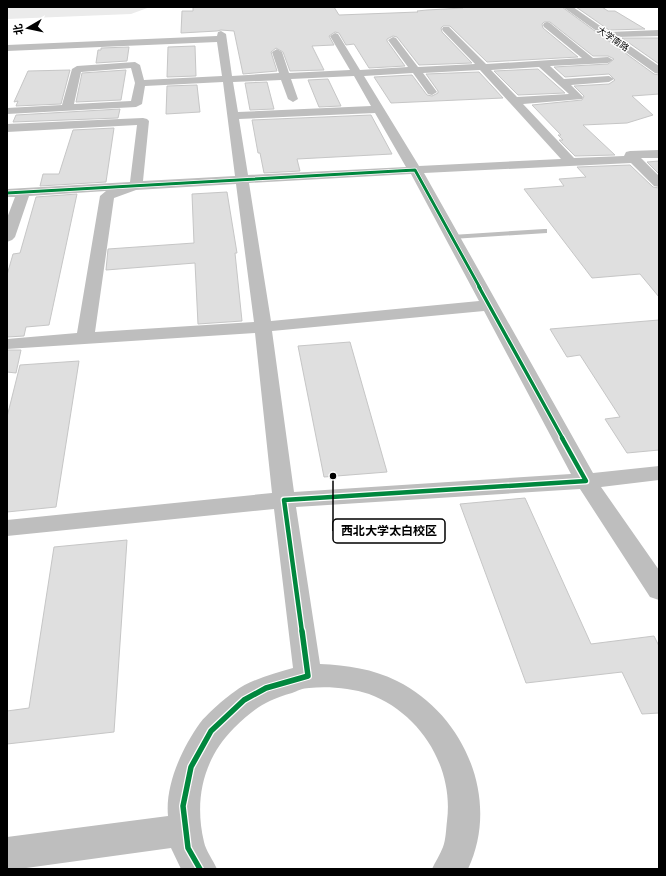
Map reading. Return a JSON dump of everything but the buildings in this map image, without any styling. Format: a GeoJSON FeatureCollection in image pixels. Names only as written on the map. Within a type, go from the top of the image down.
{"type":"FeatureCollection","features":[{"type":"Feature","properties":{"kind":"street","name":"大学南路"},"geometry":{"type":"LineString","coordinates":[[567,7],[659,71]]}},
{"type":"Feature","properties":{"kind":"street"},"geometry":{"type":"LineString","coordinates":[[547,25],[591,61]]}},
{"type":"Feature","properties":{"kind":"street"},"geometry":{"type":"LineString","coordinates":[[446,29],[514,100],[570,162]]}},
{"type":"Feature","properties":{"kind":"street"},"geometry":{"type":"LineString","coordinates":[[608,35],[659,33]]}},
{"type":"Feature","properties":{"kind":"street"},"geometry":{"type":"LineString","coordinates":[[7,48],[221,36],[263,327],[284,500],[308,676]]}},
{"type":"Feature","properties":{"kind":"street"},"geometry":{"type":"LineString","coordinates":[[335,36],[415,170],[586,482],[659,590]]}},
{"type":"Feature","properties":{"kind":"street"},"geometry":{"type":"LineString","coordinates":[[393,40],[432,92]]}},
{"type":"Feature","properties":{"kind":"street"},"geometry":{"type":"LineString","coordinates":[[277,52],[293,99]]}},
{"type":"Feature","properties":{"kind":"street"},"geometry":{"type":"LineString","coordinates":[[140,83],[608,60]]}},
{"type":"Feature","properties":{"kind":"street"},"geometry":{"type":"LineString","coordinates":[[514,100],[578,97],[542,64]]}},
{"type":"Feature","properties":{"kind":"street"},"geometry":{"type":"LineString","coordinates":[[7,111],[67,108],[136,104],[140,83],[135,65],[77,69],[67,108]]}},
{"type":"Feature","properties":{"kind":"street"},"geometry":{"type":"LineString","coordinates":[[562,82],[609,79]]}},
{"type":"Feature","properties":{"kind":"street"},"geometry":{"type":"LineString","coordinates":[[232,116],[378,109]]}},
{"type":"Feature","properties":{"kind":"street"},"geometry":{"type":"LineString","coordinates":[[7,128],[143,121],[136,185]]}},
{"type":"Feature","properties":{"kind":"street"},"geometry":{"type":"LineString","coordinates":[[659,154],[630,155],[659,182]]}},
{"type":"Feature","properties":{"kind":"street"},"geometry":{"type":"LineString","coordinates":[[7,237],[15,192],[634,159]]}},
{"type":"Feature","properties":{"kind":"street"},"geometry":{"type":"LineString","coordinates":[[85,338],[107,196],[136,185]]}},
{"type":"Feature","properties":{"kind":"street"},"geometry":{"type":"LineString","coordinates":[[7,344],[263,327],[490,305]]}},
{"type":"Feature","properties":{"kind":"street"},"geometry":{"type":"LineString","coordinates":[[7,528],[284,500],[586,482],[659,473]]}},
{"type":"Feature","properties":{"kind":"street"},"geometry":{"type":"LineString","coordinates":[[200,869],[188,848],[183,806],[191,767],[211,731],[244,700],[266,688],[308,676],[337,676],[364,681],[387,689],[408,701],[427,717],[448,745],[462,778],[465,816],[458,852],[449,869]]}},
{"type":"Feature","properties":{"kind":"street"},"geometry":{"type":"LineString","coordinates":[[7,854],[186,830]]}},
{"type":"Feature","properties":{"kind":"lane"},"geometry":{"type":"LineString","coordinates":[[452,238],[544,231]]}},
{"type":"Feature","properties":{"kind":"shaded area"},"geometry":{"type":"Polygon","coordinates":[[[7,7],[150,7],[131,14],[7,19],[7,7]]]}},
{"type":"Feature","properties":{"kind":"cycle path"},"geometry":{"type":"LineString","coordinates":[[7,193],[415,170],[586,481],[284,500],[308,676],[266,688],[244,700],[211,731],[191,767],[183,806],[188,848],[200,869]]}},
{"type":"Feature","properties":{"kind":"place","name":"西北大学太白校区"},"geometry":{"type":"Point","coordinates":[333,476]}}]}
